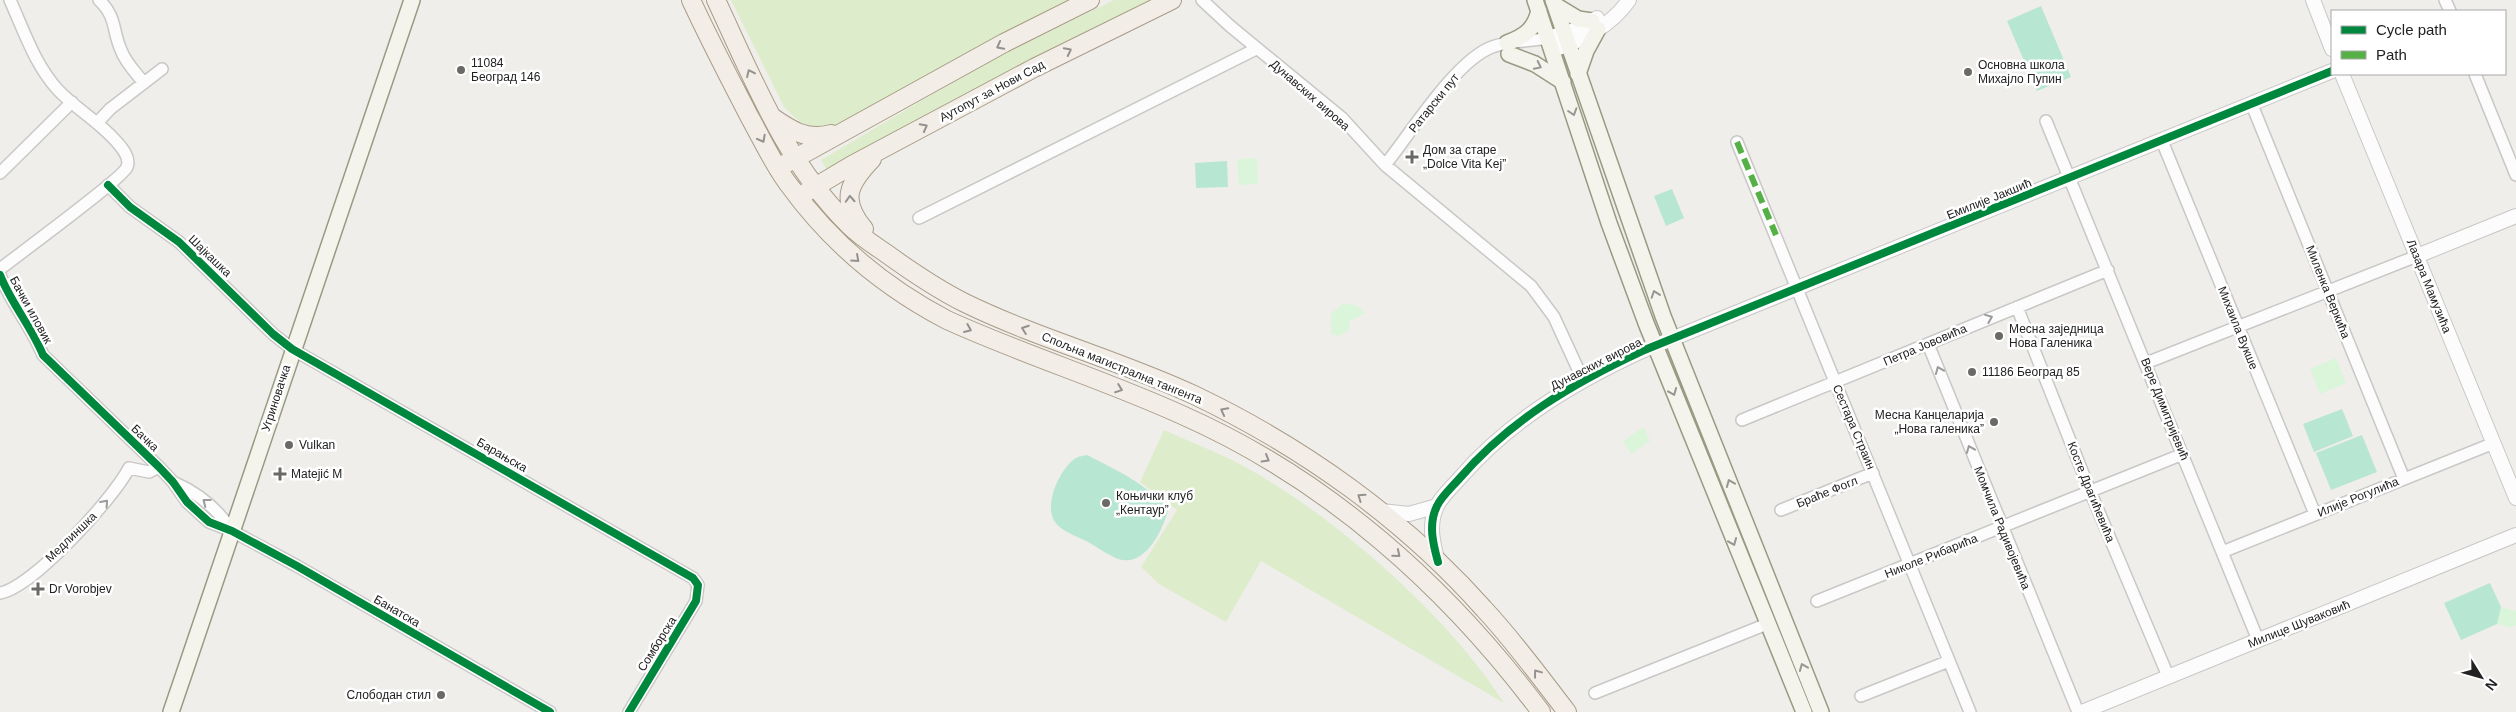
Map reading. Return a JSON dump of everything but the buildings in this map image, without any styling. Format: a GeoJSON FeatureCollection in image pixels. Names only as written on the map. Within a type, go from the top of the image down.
{"type":"FeatureCollection","features":[{"type":"Feature","properties":{"kind":"main road","name":"Угриновачка"},"geometry":{"type":"LineString","coordinates":[[171,712],[292,349],[412,0]]}},
{"type":"Feature","properties":{"kind":"main road"},"geometry":{"type":"LineString","coordinates":[[691,0],[778,168],[798,197]]}},
{"type":"Feature","properties":{"kind":"main road"},"geometry":{"type":"LineString","coordinates":[[716,0],[794,158],[815,186]]}},
{"type":"Feature","properties":{"kind":"main road"},"geometry":{"type":"LineString","coordinates":[[778,168],[1004,43],[1090,0]]}},
{"type":"Feature","properties":{"kind":"main road","name":"Аутопут за Нови Сад"},"geometry":{"type":"LineString","coordinates":[[798,197],[881,150],[1086,41],[1172,0]]}},
{"type":"Feature","properties":{"kind":"main road"},"geometry":{"type":"LineString","coordinates":[[1554,2],[1578,19],[1595,25],[1578,74]]}},
{"type":"Feature","properties":{"kind":"main road"},"geometry":{"type":"LineString","coordinates":[[1554,2],[1672,340],[1821,712]]}},
{"type":"Feature","properties":{"kind":"main road"},"geometry":{"type":"LineString","coordinates":[[1537,5],[1609,223],[1655,346],[1804,712]]}},
{"type":"Feature","properties":{"kind":"main road"},"geometry":{"type":"LineString","coordinates":[[1537,5],[1530,30],[1508,49],[1563,82]]}},
{"type":"Feature","properties":{"kind":"main road"},"geometry":{"type":"LineString","coordinates":[[772,116],[804,136],[825,136],[843,131]]}},
{"type":"Feature","properties":{"kind":"main road"},"geometry":{"type":"LineString","coordinates":[[881,150],[855,178],[849,198],[856,219],[886,253]]}},
{"type":"Feature","properties":{"kind":"main road","name":"Спољна магистрална тангента"},"geometry":{"type":"LineString","coordinates":[[815,186],[849,225],[936,288],[1012,324],[1193,395],[1301,454],[1380,511],[1438,562],[1484,608],[1567,712]]}},
{"type":"Feature","properties":{"kind":"main road","name":"Спољна магистрална тангента"},"geometry":{"type":"LineString","coordinates":[[798,197],[857,260],[876,277],[924,308],[1011,347],[1182,415],[1236,441],[1316,490],[1392,549],[1440,592],[1511,671],[1541,712]]}},
{"type":"Feature","properties":{"kind":"street"},"geometry":{"type":"LineString","coordinates":[[0,269],[108,185],[125,170],[128,160],[118,144],[72,102],[44,72],[10,0]]}},
{"type":"Feature","properties":{"kind":"street"},"geometry":{"type":"LineString","coordinates":[[99,0],[107,8],[115,23],[122,54],[144,84]]}},
{"type":"Feature","properties":{"kind":"street","name":"Дунавских вирова"},"geometry":{"type":"LineString","coordinates":[[1202,0],[1256,49],[1342,118],[1385,165],[1539,294],[1554,317],[1583,380]]}},
{"type":"Feature","properties":{"kind":"street"},"geometry":{"type":"LineString","coordinates":[[1550,44],[1567,40],[1595,25],[1619,1],[1628,0]]}},
{"type":"Feature","properties":{"kind":"street"},"geometry":{"type":"LineString","coordinates":[[2313,0],[2331,46]]}},
{"type":"Feature","properties":{"kind":"street","name":"Ратарски пут"},"geometry":{"type":"LineString","coordinates":[[1385,165],[1458,73],[1486,50],[1550,44]]}},
{"type":"Feature","properties":{"kind":"street"},"geometry":{"type":"LineString","coordinates":[[919,218],[1256,49]]}},
{"type":"Feature","properties":{"kind":"street"},"geometry":{"type":"LineString","coordinates":[[97,123],[110,109],[162,69]]}},
{"type":"Feature","properties":{"kind":"street","name":"Емилије Јакшић"},"geometry":{"type":"LineString","coordinates":[[1655,346],[2331,71]]}},
{"type":"Feature","properties":{"kind":"street","name":"Лазара Мамузића"},"geometry":{"type":"LineString","coordinates":[[2342,75],[2494,443],[2513,483],[2516,498]]}},
{"type":"Feature","properties":{"kind":"street"},"geometry":{"type":"LineString","coordinates":[[2475,75],[2516,175]]}},
{"type":"Feature","properties":{"kind":"street"},"geometry":{"type":"LineString","coordinates":[[0,174],[72,102]]}},
{"type":"Feature","properties":{"kind":"street","name":"Миленка Веркића"},"geometry":{"type":"LineString","coordinates":[[2252,105],[2404,479]]}},
{"type":"Feature","properties":{"kind":"street","name":"Вере Димитријевић"},"geometry":{"type":"LineString","coordinates":[[2046,121],[2258,640]]}},
{"type":"Feature","properties":{"kind":"street","name":"Михаила Вукше"},"geometry":{"type":"LineString","coordinates":[[2162,141],[2315,514]]}},
{"type":"Feature","properties":{"kind":"street","name":"Сестара Страин"},"geometry":{"type":"LineString","coordinates":[[1737,142],[1970,712]]}},
{"type":"Feature","properties":{"kind":"street","name":"Шајкашка"},"geometry":{"type":"LineString","coordinates":[[108,185],[130,207],[179,242],[273,334],[292,349]]}},
{"type":"Feature","properties":{"kind":"street"},"geometry":{"type":"LineString","coordinates":[[2146,363],[2516,216]]}},
{"type":"Feature","properties":{"kind":"street","name":"Петра Јововића"},"geometry":{"type":"LineString","coordinates":[[1742,420],[2108,270]]}},
{"type":"Feature","properties":{"kind":"street","name":"Бачки иловик"},"geometry":{"type":"LineString","coordinates":[[0,275],[11,298],[35,336],[43,355]]}},
{"type":"Feature","properties":{"kind":"street","name":"Косте Драгићевића"},"geometry":{"type":"LineString","coordinates":[[2017,307],[2090,491],[2168,676]]}},
{"type":"Feature","properties":{"kind":"street","name":"Момчила Радивојевића"},"geometry":{"type":"LineString","coordinates":[[1928,344],[2078,712]]}},
{"type":"Feature","properties":{"kind":"street","name":"Дунавских вирова"},"geometry":{"type":"LineString","coordinates":[[1438,562],[1432,534],[1437,506],[1464,473],[1508,432],[1547,402],[1583,380],[1655,346]]}},
{"type":"Feature","properties":{"kind":"street","name":"Барањска"},"geometry":{"type":"LineString","coordinates":[[292,349],[693,578],[698,585]]}},
{"type":"Feature","properties":{"kind":"street","name":"Бачка"},"geometry":{"type":"LineString","coordinates":[[43,355],[174,482],[186,488],[215,509],[232,531]]}},
{"type":"Feature","properties":{"kind":"street","name":"Илије Рогулића"},"geometry":{"type":"LineString","coordinates":[[2222,552],[2494,443]]}},
{"type":"Feature","properties":{"kind":"street","name":"Николе Рибарића"},"geometry":{"type":"LineString","coordinates":[[1817,602],[2183,454]]}},
{"type":"Feature","properties":{"kind":"street","name":"Бачка"},"geometry":{"type":"LineString","coordinates":[[129,468],[149,472],[159,468]]}},
{"type":"Feature","properties":{"kind":"street","name":"Медлиншка"},"geometry":{"type":"LineString","coordinates":[[0,593],[8,592],[19,585],[57,552],[106,503],[129,468]]}},
{"type":"Feature","properties":{"kind":"street","name":"Браће Фогл"},"geometry":{"type":"LineString","coordinates":[[1781,510],[1873,473]]}},
{"type":"Feature","properties":{"kind":"street"},"geometry":{"type":"LineString","coordinates":[[1380,511],[1409,514],[1437,506]]}},
{"type":"Feature","properties":{"kind":"street","name":"Банатска"},"geometry":{"type":"LineString","coordinates":[[232,531],[297,566],[550,712]]}},
{"type":"Feature","properties":{"kind":"street","name":"Милице Шуваковић"},"geometry":{"type":"LineString","coordinates":[[2082,712],[2516,535]]}},
{"type":"Feature","properties":{"kind":"street","name":"Сомборска"},"geometry":{"type":"LineString","coordinates":[[629,712],[690,613],[698,596],[698,585]]}},
{"type":"Feature","properties":{"kind":"street"},"geometry":{"type":"LineString","coordinates":[[1595,693],[1767,624]]}},
{"type":"Feature","properties":{"kind":"street"},"geometry":{"type":"LineString","coordinates":[[1861,696],[1949,661]]}},
{"type":"Feature","properties":{"kind":"green space"},"geometry":{"type":"Polygon","coordinates":[[[731,0],[1071,0],[991,40],[843,123],[817,127],[804,124],[784,107],[731,0]]]}},
{"type":"Feature","properties":{"kind":"green space"},"geometry":{"type":"Polygon","coordinates":[[[1114,0],[1155,0],[1015,69],[827,170],[821,160],[982,65],[1114,0]]]}},
{"type":"Feature","properties":{"kind":"green space"},"geometry":{"type":"Polygon","coordinates":[[[2041,6],[2071,77],[2037,91],[2007,21],[2041,6]]]}},
{"type":"Feature","properties":{"kind":"green space"},"geometry":{"type":"Polygon","coordinates":[[[1257,158],[1258,184],[1239,185],[1237,159],[1257,158]]]}},
{"type":"Feature","properties":{"kind":"green space"},"geometry":{"type":"Polygon","coordinates":[[[1227,161],[1228,187],[1196,188],[1195,163],[1227,161]]]}},
{"type":"Feature","properties":{"kind":"green space"},"geometry":{"type":"Polygon","coordinates":[[[1672,189],[1684,218],[1666,226],[1654,196],[1672,189]]]}},
{"type":"Feature","properties":{"kind":"green space"},"geometry":{"type":"Polygon","coordinates":[[[1342,304],[1356,305],[1365,313],[1350,321],[1349,330],[1339,336],[1331,334],[1331,314],[1342,304]]]}},
{"type":"Feature","properties":{"kind":"green space"},"geometry":{"type":"Polygon","coordinates":[[[2336,358],[2346,383],[2320,394],[2310,369],[2336,358]]]}},
{"type":"Feature","properties":{"kind":"green space"},"geometry":{"type":"Polygon","coordinates":[[[2342,409],[2353,436],[2314,452],[2303,424],[2342,409]]]}},
{"type":"Feature","properties":{"kind":"green space"},"geometry":{"type":"Polygon","coordinates":[[[1644,427],[1650,441],[1631,454],[1623,441],[1644,427]]]}},
{"type":"Feature","properties":{"kind":"green space"},"geometry":{"type":"Polygon","coordinates":[[[1164,430],[1230,459],[1267,480],[1305,505],[1343,534],[1381,565],[1417,599],[1480,669],[1504,703],[1261,561],[1226,622],[1159,584],[1141,567],[1177,510],[1140,482],[1164,430]]]}},
{"type":"Feature","properties":{"kind":"green space"},"geometry":{"type":"Polygon","coordinates":[[[2362,435],[2377,472],[2331,490],[2316,453],[2362,435]]]}},
{"type":"Feature","properties":{"kind":"green space","name":"Коњички клуб „Кентаур”"},"geometry":{"type":"Polygon","coordinates":[[[1087,455],[1141,485],[1168,510],[1157,537],[1144,553],[1136,558],[1128,560],[1118,559],[1065,531],[1055,522],[1051,506],[1052,497],[1059,478],[1077,457],[1087,455]]]}},
{"type":"Feature","properties":{"kind":"green space"},"geometry":{"type":"Polygon","coordinates":[[[2490,583],[2501,607],[2497,624],[2461,640],[2444,603],[2490,583]]]}},
{"type":"Feature","properties":{"kind":"green space"},"geometry":{"type":"Polygon","coordinates":[[[2501,607],[2516,611],[2516,625],[2511,628],[2497,624],[2501,607]]]}},
{"type":"Feature","properties":{"kind":"marked path"},"geometry":{"type":"LineString","coordinates":[[1737,142],[1776,235]]}},
{"type":"Feature","properties":{"kind":"cycle path"},"geometry":{"type":"LineString","coordinates":[[1438,562],[1432,527],[1434,513],[1444,496],[1478,458],[1521,421],[1543,405],[1591,376],[1642,351],[2331,71]]}},
{"type":"Feature","properties":{"kind":"cycle path"},"geometry":{"type":"LineString","coordinates":[[108,185],[130,207],[179,242],[273,334],[292,349],[693,578],[698,585],[696,601],[629,712]]}},
{"type":"Feature","properties":{"kind":"cycle path"},"geometry":{"type":"LineString","coordinates":[[0,275],[43,355],[159,467],[173,482],[187,502],[209,522],[232,531],[297,566],[550,712]]}},
{"type":"Feature","properties":{"kind":"place","name":"11084 Београд 146"},"geometry":{"type":"Point","coordinates":[461,70]}},
{"type":"Feature","properties":{"kind":"place","name":"Основна школа Михајло Пупин"},"geometry":{"type":"Point","coordinates":[1968,72]}},
{"type":"Feature","properties":{"kind":"place","name":"Дом за старе „Dolce Vita Kej”"},"geometry":{"type":"Point","coordinates":[1412,157]}},
{"type":"Feature","properties":{"kind":"place","name":"Месна заједница Нова Галеника"},"geometry":{"type":"Point","coordinates":[1999,336]}},
{"type":"Feature","properties":{"kind":"place","name":"11186 Београд 85"},"geometry":{"type":"Point","coordinates":[1972,372]}},
{"type":"Feature","properties":{"kind":"place","name":"Месна Канцеларија „Нова галеника”"},"geometry":{"type":"Point","coordinates":[1994,422]}},
{"type":"Feature","properties":{"kind":"place","name":"Vulkan"},"geometry":{"type":"Point","coordinates":[289,445]}},
{"type":"Feature","properties":{"kind":"place","name":"Matejić M"},"geometry":{"type":"Point","coordinates":[280,474]}},
{"type":"Feature","properties":{"kind":"place","name":"Коњички клуб „Кентаур”"},"geometry":{"type":"Point","coordinates":[1106,503]}},
{"type":"Feature","properties":{"kind":"place","name":"Dr Vorobjev"},"geometry":{"type":"Point","coordinates":[38,589]}},
{"type":"Feature","properties":{"kind":"place","name":"Слободан стил"},"geometry":{"type":"Point","coordinates":[441,695]}}]}
